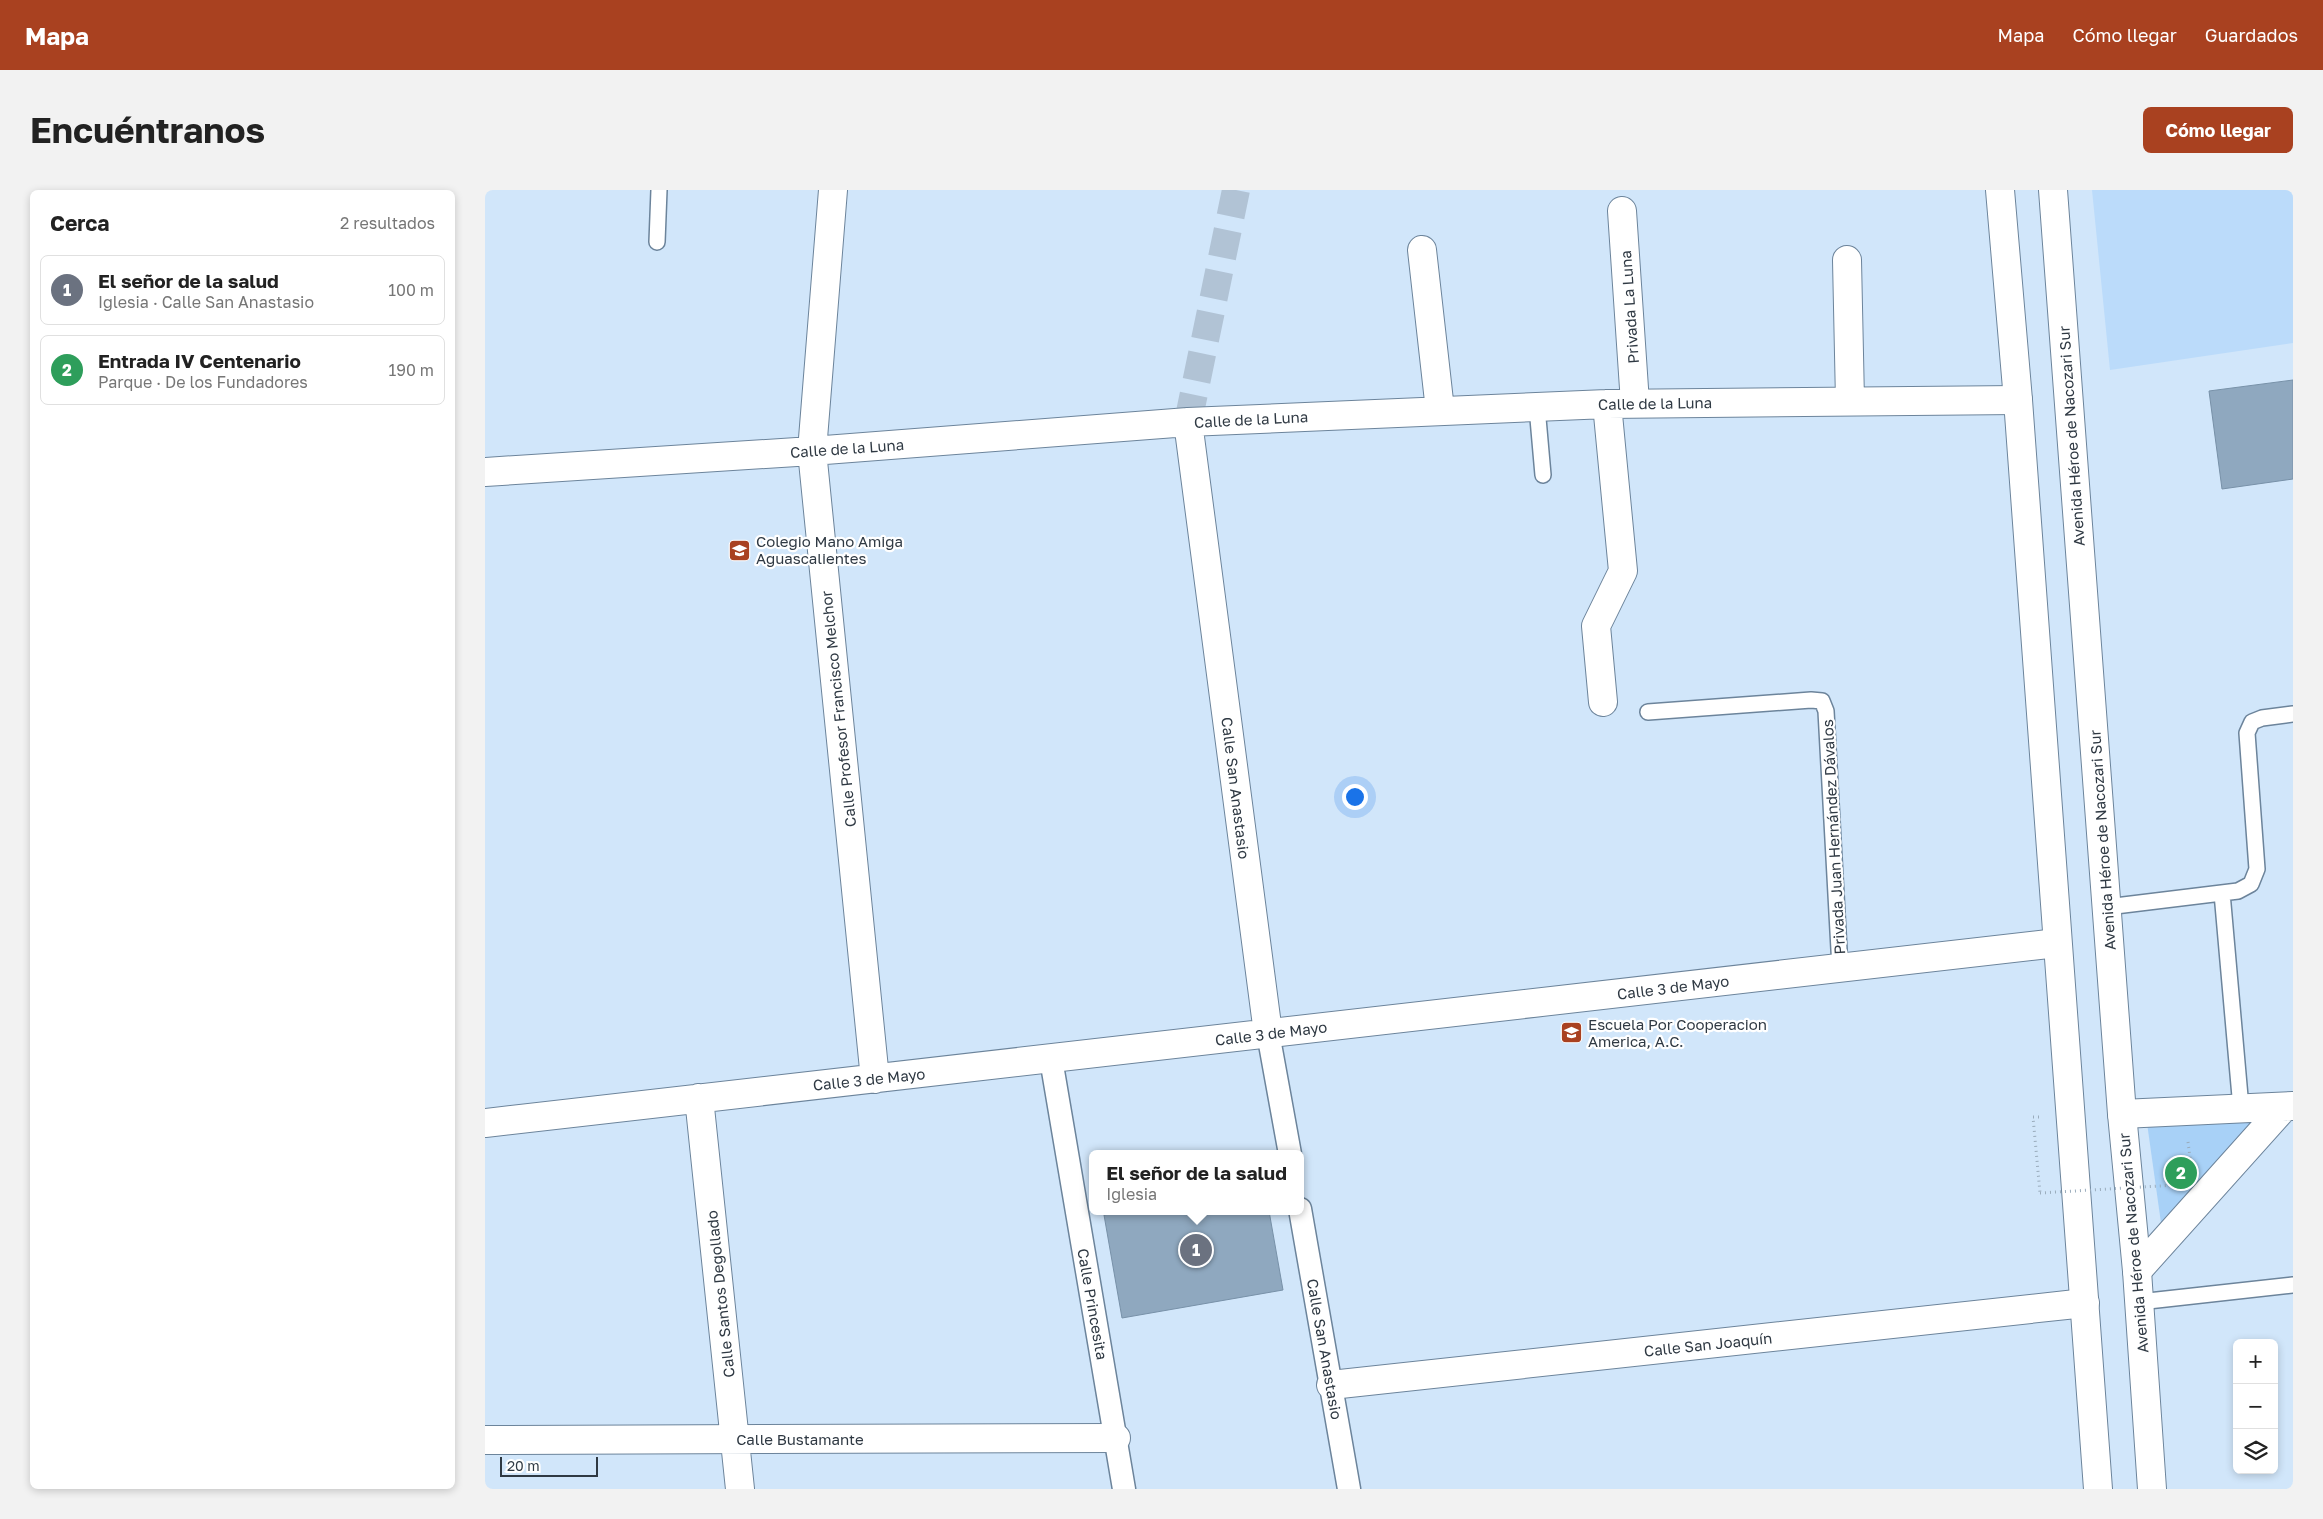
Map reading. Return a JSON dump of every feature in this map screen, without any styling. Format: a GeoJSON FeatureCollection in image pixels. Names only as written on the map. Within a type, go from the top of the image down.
{"type":"FeatureCollection","features":[{"type":"Feature","properties":{"kind":"street","name":"Calle Profesor Francisco Melchor"},"geometry":{"type":"LineString","coordinates":[[833,190],[812,451],[875,1079]]}},
{"type":"Feature","properties":{"kind":"street"},"geometry":{"type":"LineString","coordinates":[[2000,190],[2018,400],[2099,1489]]}},
{"type":"Feature","properties":{"kind":"street","name":"Avenida Héroe de Nacozari Sur"},"geometry":{"type":"LineString","coordinates":[[2053,190],[2122,1114],[2137,1271],[2153,1489]]}},
{"type":"Feature","properties":{"kind":"street","name":"Privada La Luna"},"geometry":{"type":"LineString","coordinates":[[1622,210],[1635,403]]}},
{"type":"Feature","properties":{"kind":"street"},"geometry":{"type":"LineString","coordinates":[[1422,250],[1440,410]]}},
{"type":"Feature","properties":{"kind":"street"},"geometry":{"type":"LineString","coordinates":[[1847,260],[1851,401]]}},
{"type":"Feature","properties":{"kind":"street","name":"Calle de la Luna"},"geometry":{"type":"LineString","coordinates":[[485,472],[812,451],[1188,422],[1440,410],[1635,403],[2018,400]]}},
{"type":"Feature","properties":{"kind":"street"},"geometry":{"type":"LineString","coordinates":[[1603,702],[1595,626],[1623,571],[1607,404]]}},
{"type":"Feature","properties":{"kind":"street","name":"Calle San Anastasio"},"geometry":{"type":"LineString","coordinates":[[1188,422],[1268,1033],[1289,1150]]}},
{"type":"Feature","properties":{"kind":"street","name":"Calle 3 de Mayo"},"geometry":{"type":"LineString","coordinates":[[485,1123],[2057,943]]}},
{"type":"Feature","properties":{"kind":"street","name":"Calle Princesita"},"geometry":{"type":"LineString","coordinates":[[1051,1059],[1125,1489]]}},
{"type":"Feature","properties":{"kind":"street","name":"Calle Santos Degollado"},"geometry":{"type":"LineString","coordinates":[[699,1098],[740,1489]]}},
{"type":"Feature","properties":{"kind":"street"},"geometry":{"type":"LineString","coordinates":[[2122,1114],[2289,1106]]}},
{"type":"Feature","properties":{"kind":"street"},"geometry":{"type":"LineString","coordinates":[[2137,1271],[2289,1106]]}},
{"type":"Feature","properties":{"kind":"street","name":"Calle San Anastasio"},"geometry":{"type":"LineString","coordinates":[[1301,1215],[1349,1489]]}},
{"type":"Feature","properties":{"kind":"street","name":"Calle San Joaquín"},"geometry":{"type":"LineString","coordinates":[[1331,1385],[2085,1303]]}},
{"type":"Feature","properties":{"kind":"street","name":"Calle Bustamante"},"geometry":{"type":"LineString","coordinates":[[485,1440],[1116,1438]]}},
{"type":"Feature","properties":{"kind":"lane"},"geometry":{"type":"LineString","coordinates":[[657,242],[659,190]]}},
{"type":"Feature","properties":{"kind":"lane"},"geometry":{"type":"LineString","coordinates":[[1537,406],[1543,475]]}},
{"type":"Feature","properties":{"kind":"lane","name":"Privada Juan Hernández Dávalos"},"geometry":{"type":"LineString","coordinates":[[1648,712],[1811,700],[1822,701],[1826,711],[1840,968]]}},
{"type":"Feature","properties":{"kind":"lane"},"geometry":{"type":"LineString","coordinates":[[2107,907],[2238,891],[2251,884],[2257,869],[2247,733],[2251,722],[2262,718],[2293,714]]}},
{"type":"Feature","properties":{"kind":"lane"},"geometry":{"type":"LineString","coordinates":[[2222,893],[2241,1108]]}},
{"type":"Feature","properties":{"kind":"lane"},"geometry":{"type":"LineString","coordinates":[[2139,1302],[2293,1284]]}},
{"type":"Feature","properties":{"kind":"path"},"geometry":{"type":"LineString","coordinates":[[2033,1117],[2040,1193],[2193,1184],[2192,1175]]}},
{"type":"Feature","properties":{"kind":"path"},"geometry":{"type":"LineString","coordinates":[[2188,1140],[2191,1166]]}},
{"type":"Feature","properties":{"kind":"shaded area"},"geometry":{"type":"Polygon","coordinates":[[[2092,190],[2293,190],[2293,343],[2110,370],[2092,190]]]}},
{"type":"Feature","properties":{"kind":"shaded area"},"geometry":{"type":"Polygon","coordinates":[[[2261,1116],[2161,1223],[2147,1123],[2261,1116]]]}},
{"type":"Feature","properties":{"kind":"building"},"geometry":{"type":"Polygon","coordinates":[[[2293,380],[2293,479],[2222,489],[2209,391],[2293,380]]]}},
{"type":"Feature","properties":{"kind":"building"},"geometry":{"type":"Polygon","coordinates":[[[1104,1215],[1270,1215],[1283,1290],[1122,1318],[1104,1215]]]}},
{"type":"Feature","properties":{"kind":"tunnel"},"geometry":{"type":"LineString","coordinates":[[1188,422],[1236,190]]}},
{"type":"Feature","properties":{"kind":"place","name":"Colegio Mano Amiga Aguascalientes"},"geometry":{"type":"Point","coordinates":[740,550]}},
{"type":"Feature","properties":{"kind":"place","name":"Escuela Por Cooperacion America, A.C."},"geometry":{"type":"Point","coordinates":[1572,1033]}},
{"type":"Feature","properties":{"kind":"place","name":"Entrada IV Centenario"},"geometry":{"type":"Point","coordinates":[2181,1173]}},
{"type":"Feature","properties":{"kind":"place","name":"El señor de la salud"},"geometry":{"type":"Point","coordinates":[1196,1250]}}]}
